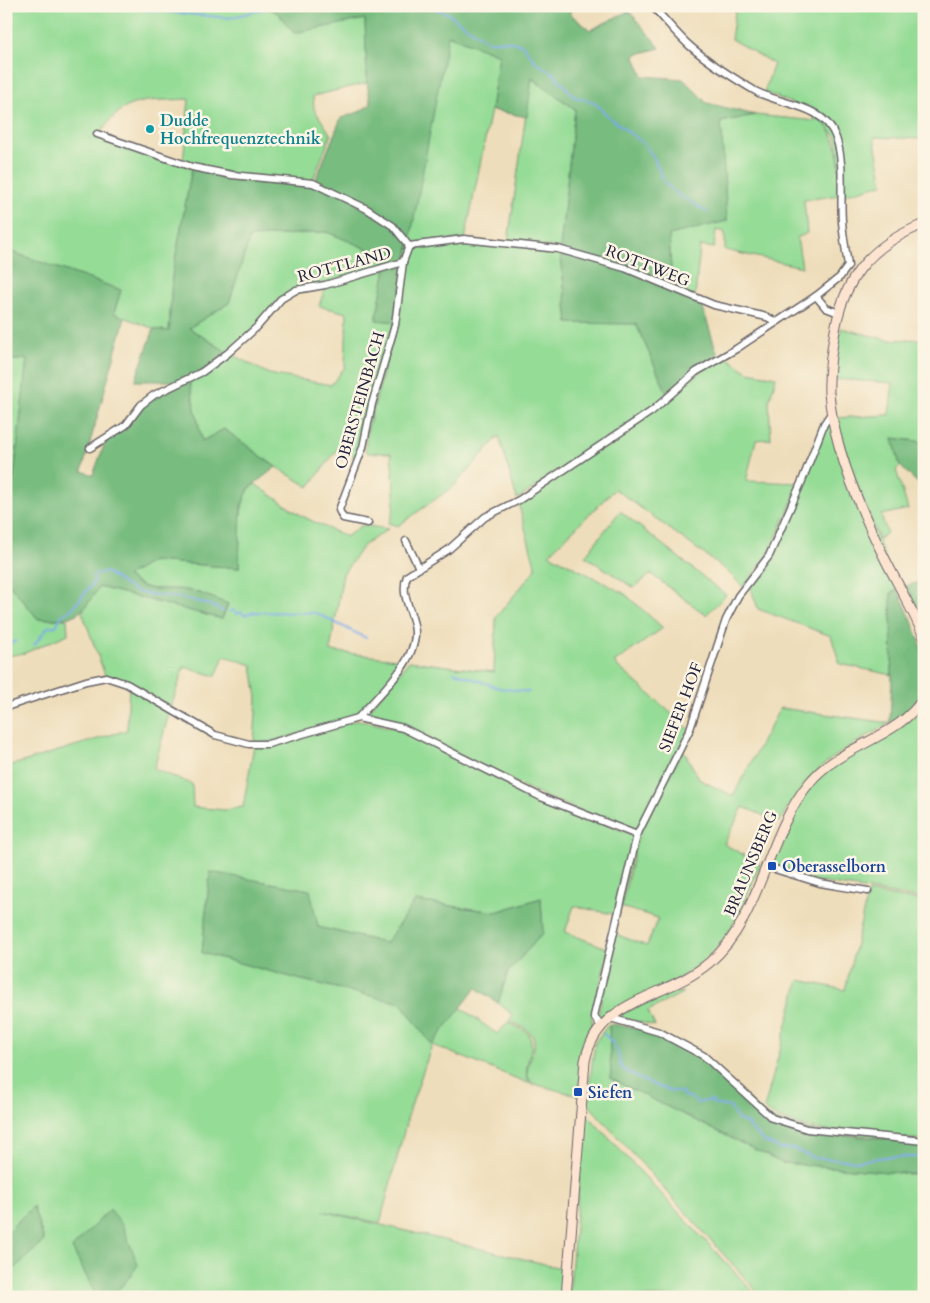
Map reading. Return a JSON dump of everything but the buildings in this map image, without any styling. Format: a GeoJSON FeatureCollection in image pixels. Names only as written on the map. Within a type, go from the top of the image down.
{"type":"FeatureCollection","features":[{"type":"Feature","properties":{"kind":"main road"},"geometry":{"type":"LineString","coordinates":[[924,224],[885,244],[870,257],[855,276],[839,313],[830,371],[832,412],[846,464],[868,520],[924,637]]}},
{"type":"Feature","properties":{"kind":"main road","name":"BRAUNSBERG"},"geometry":{"type":"LineString","coordinates":[[566,1297],[585,1061],[591,1041],[600,1025],[612,1015],[684,980],[716,957],[738,929],[785,819],[811,780],[837,757],[895,726],[915,710],[924,697]]}},
{"type":"Feature","properties":{"kind":"street"},"geometry":{"type":"LineString","coordinates":[[358,718],[400,671],[410,656],[415,632],[403,586],[407,576],[448,550],[485,516],[520,500],[652,411],[696,372],[816,296],[840,277],[848,266],[842,220],[836,139],[830,126],[815,114],[798,105],[762,94],[718,67],[691,47],[652,6]]}},
{"type":"Feature","properties":{"kind":"street","name":"ROTTLAND"},"geometry":{"type":"LineString","coordinates":[[97,134],[192,167],[232,175],[313,183],[367,209],[393,226],[409,246]]}},
{"type":"Feature","properties":{"kind":"street","name":"ROTTLAND"},"geometry":{"type":"LineString","coordinates":[[409,246],[464,239],[508,243]]}},
{"type":"Feature","properties":{"kind":"street","name":"ROTTWEG"},"geometry":{"type":"LineString","coordinates":[[508,243],[558,248],[625,268],[704,302],[768,317],[776,322]]}},
{"type":"Feature","properties":{"kind":"street","name":"ROTTLAND"},"geometry":{"type":"LineString","coordinates":[[90,448],[126,425],[141,405],[154,395],[202,372],[229,352],[257,328],[281,299],[296,290],[334,282],[403,262],[409,246]]}},
{"type":"Feature","properties":{"kind":"street","name":"OBERSTEINBACH"},"geometry":{"type":"LineString","coordinates":[[368,523],[343,518],[339,510],[363,447],[372,404],[395,325],[403,262]]}},
{"type":"Feature","properties":{"kind":"street"},"geometry":{"type":"LineString","coordinates":[[840,277],[855,276]]}},
{"type":"Feature","properties":{"kind":"street"},"geometry":{"type":"LineString","coordinates":[[816,296],[826,308],[839,313]]}},
{"type":"Feature","properties":{"kind":"street","name":"SIEFER HOF"},"geometry":{"type":"LineString","coordinates":[[600,1025],[594,1016],[637,835],[690,729],[726,620],[738,596],[769,556],[802,481],[824,424],[832,412]]}},
{"type":"Feature","properties":{"kind":"street"},"geometry":{"type":"LineString","coordinates":[[406,541],[420,568]]}},
{"type":"Feature","properties":{"kind":"street"},"geometry":{"type":"LineString","coordinates":[[6,706],[86,681],[106,677],[127,684],[215,735],[249,744],[268,744],[358,718],[403,728],[541,797],[637,835]]}},
{"type":"Feature","properties":{"kind":"street"},"geometry":{"type":"LineString","coordinates":[[765,866],[820,883],[868,891]]}},
{"type":"Feature","properties":{"kind":"street"},"geometry":{"type":"LineString","coordinates":[[612,1015],[614,1019],[659,1032],[704,1056],[772,1118],[807,1129],[924,1141]]}},
{"type":"Feature","properties":{"kind":"green space"},"geometry":{"type":"Polygon","coordinates":[[[6,6],[262,6],[277,12],[294,33],[365,19],[367,83],[313,96],[314,109],[331,135],[312,182],[232,174],[183,162],[189,99],[138,103],[128,106],[110,121],[100,134],[192,168],[172,276],[169,332],[154,329],[114,313],[121,290],[6,250],[6,6]]]}},
{"type":"Feature","properties":{"kind":"green space"},"geometry":{"type":"Polygon","coordinates":[[[262,6],[574,6],[569,13],[590,30],[629,11],[660,48],[634,55],[643,76],[683,79],[707,103],[755,115],[721,122],[727,221],[669,235],[672,287],[701,302],[718,356],[695,370],[667,393],[636,324],[568,323],[560,248],[575,109],[532,78],[527,117],[491,110],[499,55],[448,35],[395,322],[376,320],[386,268],[382,255],[327,232],[250,237],[229,303],[189,328],[227,352],[201,372],[182,381],[135,381],[154,329],[169,331],[172,276],[192,168],[314,184],[341,118],[359,112],[371,104],[367,83],[365,19],[294,33],[277,12],[262,6]]]}},
{"type":"Feature","properties":{"kind":"green space"},"geometry":{"type":"Polygon","coordinates":[[[736,6],[924,6],[924,139],[874,137],[883,184],[843,195],[837,138],[816,113],[764,92],[774,64],[731,39],[736,6]]]}},
{"type":"Feature","properties":{"kind":"green space"},"geometry":{"type":"Polygon","coordinates":[[[447,35],[499,55],[491,110],[465,239],[408,245],[447,35]]]}},
{"type":"Feature","properties":{"kind":"green space"},"geometry":{"type":"Polygon","coordinates":[[[531,78],[575,109],[560,248],[508,242],[531,78]]]}},
{"type":"Feature","properties":{"kind":"green space"},"geometry":{"type":"Polygon","coordinates":[[[811,112],[829,129],[834,139],[837,149],[840,195],[804,200],[807,233],[797,238],[802,267],[725,250],[725,232],[716,230],[714,248],[700,246],[695,297],[672,287],[669,235],[727,221],[721,122],[755,115],[816,121],[811,112]]]}},
{"type":"Feature","properties":{"kind":"green space"},"geometry":{"type":"Polygon","coordinates":[[[327,232],[382,255],[386,268],[280,298],[256,327],[227,352],[189,328],[229,303],[250,237],[327,232]]]}},
{"type":"Feature","properties":{"kind":"green space"},"geometry":{"type":"Polygon","coordinates":[[[464,240],[560,250],[568,323],[636,324],[667,393],[652,410],[517,499],[499,436],[454,486],[398,526],[388,523],[394,500],[391,453],[368,453],[365,450],[367,433],[396,325],[404,262],[410,247],[464,240]]]}},
{"type":"Feature","properties":{"kind":"green space"},"geometry":{"type":"Polygon","coordinates":[[[6,250],[121,290],[114,313],[125,318],[82,471],[93,475],[106,440],[127,426],[143,405],[154,396],[189,380],[202,441],[224,429],[276,467],[249,488],[241,507],[239,568],[153,561],[127,576],[148,588],[191,591],[228,604],[222,619],[99,587],[86,606],[75,615],[38,619],[6,580],[6,515],[10,512],[27,359],[6,361],[6,250]]]}},
{"type":"Feature","properties":{"kind":"green space"},"geometry":{"type":"Polygon","coordinates":[[[386,269],[376,319],[395,322],[358,460],[339,447],[309,487],[276,467],[224,429],[202,441],[189,380],[229,353],[269,374],[331,385],[345,367],[347,313],[319,306],[326,285],[386,269]]]}},
{"type":"Feature","properties":{"kind":"green space"},"geometry":{"type":"Polygon","coordinates":[[[841,328],[888,340],[924,339],[924,442],[893,438],[900,466],[896,470],[908,509],[881,515],[887,533],[879,539],[857,485],[835,418],[889,415],[893,383],[831,379],[841,328]]]}},
{"type":"Feature","properties":{"kind":"green space"},"geometry":{"type":"Polygon","coordinates":[[[728,358],[748,372],[776,377],[769,402],[771,439],[756,440],[746,481],[800,483],[768,555],[743,587],[726,570],[615,489],[549,554],[625,594],[663,628],[614,663],[689,729],[636,833],[541,795],[402,727],[369,719],[367,713],[409,661],[494,672],[496,617],[536,569],[518,502],[714,362],[728,358]]]}},
{"type":"Feature","properties":{"kind":"green space"},"geometry":{"type":"Polygon","coordinates":[[[27,359],[10,513],[6,515],[6,361],[27,359]]]}},
{"type":"Feature","properties":{"kind":"green space"},"geometry":{"type":"Polygon","coordinates":[[[830,421],[898,590],[891,593],[892,675],[840,664],[831,636],[758,609],[749,583],[770,556],[830,421]]]}},
{"type":"Feature","properties":{"kind":"green space"},"geometry":{"type":"Polygon","coordinates":[[[893,438],[924,442],[924,489],[900,466],[893,438]]]}},
{"type":"Feature","properties":{"kind":"green space"},"geometry":{"type":"Polygon","coordinates":[[[255,484],[302,516],[346,537],[362,525],[388,529],[363,546],[343,574],[330,651],[405,660],[357,717],[267,743],[254,743],[257,698],[252,665],[224,656],[216,676],[184,667],[171,707],[105,675],[82,612],[99,587],[222,619],[228,604],[191,591],[150,588],[127,576],[153,561],[239,568],[241,510],[249,490],[255,484]]]}},
{"type":"Feature","properties":{"kind":"green space"},"geometry":{"type":"Polygon","coordinates":[[[620,511],[726,595],[706,615],[651,574],[634,588],[585,556],[620,511]]]}},
{"type":"Feature","properties":{"kind":"green space"},"geometry":{"type":"Polygon","coordinates":[[[6,580],[38,619],[67,619],[68,634],[25,653],[6,656],[6,580]]]}},
{"type":"Feature","properties":{"kind":"green space"},"geometry":{"type":"Polygon","coordinates":[[[924,581],[924,606],[912,605],[902,587],[924,581]]]}},
{"type":"Feature","properties":{"kind":"green space"},"geometry":{"type":"Polygon","coordinates":[[[898,590],[914,625],[922,649],[925,674],[924,687],[919,698],[890,723],[892,675],[891,593],[898,590]]]}},
{"type":"Feature","properties":{"kind":"green space"},"geometry":{"type":"Polygon","coordinates":[[[129,685],[170,709],[154,769],[192,784],[193,807],[224,810],[243,807],[254,745],[358,720],[403,730],[541,799],[636,836],[617,915],[574,906],[565,932],[609,949],[592,1016],[592,1025],[581,1061],[579,1096],[534,1084],[527,1072],[533,1050],[533,1036],[527,1030],[509,1021],[513,1015],[498,1003],[508,972],[543,933],[541,898],[496,912],[415,901],[386,943],[318,927],[309,890],[210,872],[202,953],[302,980],[401,1003],[432,1044],[460,1007],[497,1034],[508,1022],[527,1032],[531,1039],[531,1046],[526,1073],[533,1085],[432,1045],[409,1112],[380,1223],[323,1211],[565,1269],[562,1297],[109,1297],[121,1287],[72,1248],[97,1297],[6,1297],[6,1276],[44,1241],[33,1206],[6,1233],[6,767],[127,730],[129,685]]]}},
{"type":"Feature","properties":{"kind":"green space"},"geometry":{"type":"Polygon","coordinates":[[[924,706],[924,899],[820,882],[769,866],[789,822],[806,794],[817,781],[841,760],[906,723],[924,706]]]}},
{"type":"Feature","properties":{"kind":"green space"},"geometry":{"type":"Polygon","coordinates":[[[780,708],[890,723],[839,753],[826,763],[803,787],[779,822],[743,807],[724,844],[760,864],[736,920],[726,935],[716,949],[686,974],[625,1003],[601,1018],[598,1014],[615,934],[647,946],[658,918],[621,907],[638,836],[683,750],[700,780],[733,796],[780,708]]]}},
{"type":"Feature","properties":{"kind":"green space"},"geometry":{"type":"Polygon","coordinates":[[[210,872],[310,890],[318,927],[386,943],[415,901],[496,912],[541,898],[543,933],[508,972],[498,1003],[476,988],[432,1045],[401,1003],[302,980],[202,953],[210,872]]]}},
{"type":"Feature","properties":{"kind":"green space"},"geometry":{"type":"Polygon","coordinates":[[[868,892],[924,901],[924,1140],[840,1133],[817,1129],[778,1118],[764,1109],[799,980],[845,990],[868,892]]]}},
{"type":"Feature","properties":{"kind":"green space"},"geometry":{"type":"Polygon","coordinates":[[[684,992],[648,1011],[655,1026],[623,1018],[621,1014],[668,993],[684,992]]]}},
{"type":"Feature","properties":{"kind":"green space"},"geometry":{"type":"Polygon","coordinates":[[[609,1024],[611,1079],[782,1163],[924,1175],[924,1297],[762,1297],[587,1103],[595,1042],[609,1024]]]}},
{"type":"Feature","properties":{"kind":"green space"},"geometry":{"type":"Polygon","coordinates":[[[609,1024],[646,1031],[678,1044],[721,1074],[768,1117],[789,1125],[827,1133],[924,1142],[924,1175],[782,1163],[611,1079],[609,1024]]]}},
{"type":"Feature","properties":{"kind":"green space"},"geometry":{"type":"Polygon","coordinates":[[[585,1112],[590,1118],[758,1297],[569,1297],[585,1112]]]}},
{"type":"Feature","properties":{"kind":"green space"},"geometry":{"type":"Polygon","coordinates":[[[33,1206],[44,1241],[6,1276],[6,1233],[33,1206]]]}},
{"type":"Feature","properties":{"kind":"green space"},"geometry":{"type":"Polygon","coordinates":[[[110,1209],[123,1226],[138,1265],[116,1291],[97,1297],[72,1248],[110,1209]]]}},
{"type":"Feature","properties":{"kind":"waterway"},"geometry":{"type":"LineString","coordinates":[[135,6],[146,10],[229,18],[276,6]]}},
{"type":"Feature","properties":{"kind":"waterway"},"geometry":{"type":"LineString","coordinates":[[427,6],[447,13],[487,41],[509,41],[522,45],[537,63],[553,73],[575,97],[594,102],[609,117],[644,144],[654,158],[664,182],[677,194],[707,212]]}},
{"type":"Feature","properties":{"kind":"waterway"},"geometry":{"type":"LineString","coordinates":[[34,645],[48,627],[56,626],[62,615],[71,610],[94,582],[94,574],[105,572],[135,591],[201,602],[223,611]]}},
{"type":"Feature","properties":{"kind":"waterway"},"geometry":{"type":"LineString","coordinates":[[229,612],[233,610],[237,614],[241,612],[244,615],[255,612],[316,613],[366,638]]}},
{"type":"Feature","properties":{"kind":"waterway"},"geometry":{"type":"LineString","coordinates":[[6,645],[16,641]]}},
{"type":"Feature","properties":{"kind":"waterway"},"geometry":{"type":"LineString","coordinates":[[454,672],[499,688],[529,692]]}},
{"type":"Feature","properties":{"kind":"waterway"},"geometry":{"type":"LineString","coordinates":[[604,1034],[614,1045],[621,1067],[626,1071],[659,1087],[682,1092],[684,1097],[688,1096],[698,1103],[712,1100],[713,1104],[730,1107],[738,1120],[745,1122],[763,1141],[781,1149],[794,1149],[813,1158],[860,1161],[885,1157],[924,1157]]}},
{"type":"Feature","properties":{"kind":"place","name":"Dudde Hochfrequenztechnik"},"geometry":{"type":"Point","coordinates":[150,129]}},
{"type":"Feature","properties":{"kind":"place","name":"Oberasselborn"},"geometry":{"type":"Point","coordinates":[772,866]}},
{"type":"Feature","properties":{"kind":"place","name":"Siefen"},"geometry":{"type":"Point","coordinates":[578,1092]}}]}
